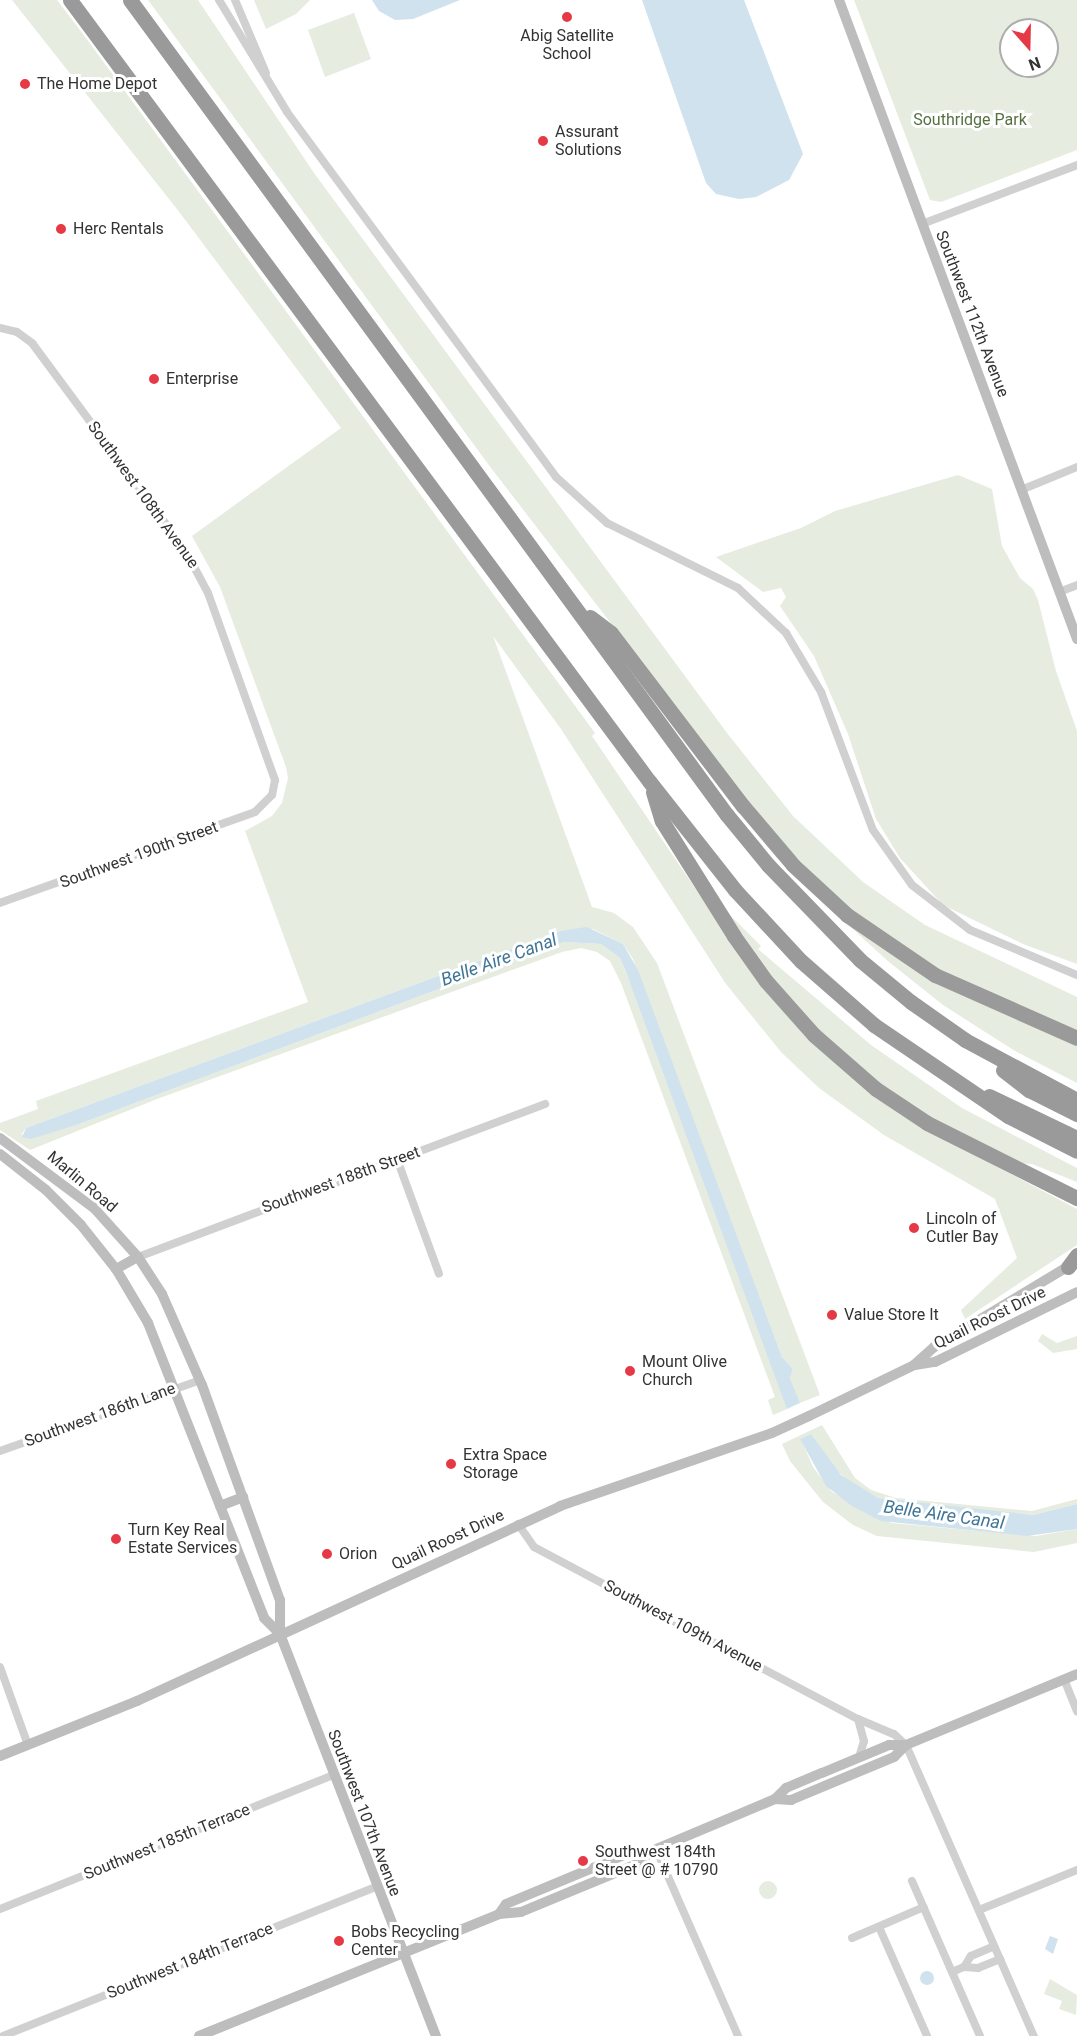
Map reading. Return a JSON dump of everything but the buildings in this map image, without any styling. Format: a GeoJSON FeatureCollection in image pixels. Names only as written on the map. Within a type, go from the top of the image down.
{"type":"FeatureCollection","features":[{"type":"Feature","properties":{"kind":"highway"},"geometry":{"type":"LineString","coordinates":[[70,0],[649,781],[735,890],[801,961],[874,1025],[953,1081],[1008,1116],[1077,1152]]}},
{"type":"Feature","properties":{"kind":"highway"},"geometry":{"type":"LineString","coordinates":[[130,0],[727,814],[790,891],[861,960],[1029,1090],[1077,1114]]}},
{"type":"Feature","properties":{"kind":"highway"},"geometry":{"type":"LineString","coordinates":[[576,606],[611,633],[743,806],[794,865],[847,915],[935,975],[1077,1038]]}},
{"type":"Feature","properties":{"kind":"highway"},"geometry":{"type":"LineString","coordinates":[[649,781],[662,821],[734,936],[771,987],[814,1035],[876,1089],[927,1123],[1077,1198]]}},
{"type":"Feature","properties":{"kind":"highway"},"geometry":{"type":"LineString","coordinates":[[965,1040],[1077,1100]]}},
{"type":"Feature","properties":{"kind":"highway"},"geometry":{"type":"LineString","coordinates":[[953,1081],[1077,1138]]}},
{"type":"Feature","properties":{"kind":"main road","name":"Southwest 112th Avenue"},"geometry":{"type":"LineString","coordinates":[[839,0],[1077,639]]}},
{"type":"Feature","properties":{"kind":"main road","name":"Marlin Road"},"geometry":{"type":"LineString","coordinates":[[0,1138],[94,1209],[138,1257]]}},
{"type":"Feature","properties":{"kind":"main road","name":"Marlin Road"},"geometry":{"type":"LineString","coordinates":[[0,1154],[65,1208],[116,1269]]}},
{"type":"Feature","properties":{"kind":"main road"},"geometry":{"type":"LineString","coordinates":[[116,1269],[138,1257]]}},
{"type":"Feature","properties":{"kind":"main road","name":"Southwest 107th Avenue"},"geometry":{"type":"LineString","coordinates":[[138,1257],[169,1307],[200,1380],[279,1600],[280,1634],[376,1887],[436,2036]]}},
{"type":"Feature","properties":{"kind":"main road","name":"Quail Roost Drive"},"geometry":{"type":"LineString","coordinates":[[0,1756],[100,1718],[518,1524],[602,1490],[772,1433],[914,1365],[934,1347],[1074,1261]]}},
{"type":"Feature","properties":{"kind":"main road","name":"Southwest 107th Avenue"},"geometry":{"type":"LineString","coordinates":[[116,1269],[151,1329],[264,1618],[280,1634]]}},
{"type":"Feature","properties":{"kind":"main road","name":"Quail Roost Drive"},"geometry":{"type":"LineString","coordinates":[[914,1365],[935,1362],[1077,1292]]}},
{"type":"Feature","properties":{"kind":"main road"},"geometry":{"type":"LineString","coordinates":[[220,1506],[243,1497]]}},
{"type":"Feature","properties":{"kind":"main road"},"geometry":{"type":"LineString","coordinates":[[199,2036],[499,1914],[512,1916],[642,1862],[652,1851],[776,1800],[791,1800],[884,1761],[906,1745],[1077,1674]]}},
{"type":"Feature","properties":{"kind":"main road"},"geometry":{"type":"LineString","coordinates":[[776,1800],[786,1788],[889,1746],[906,1745]]}},
{"type":"Feature","properties":{"kind":"street"},"geometry":{"type":"LineString","coordinates":[[219,0],[275,93],[528,441],[569,490],[617,529],[738,588],[786,633],[821,692],[873,830],[912,885],[970,930],[1077,975]]}},
{"type":"Feature","properties":{"kind":"street"},"geometry":{"type":"LineString","coordinates":[[235,0],[275,93]]}},
{"type":"Feature","properties":{"kind":"street"},"geometry":{"type":"LineString","coordinates":[[922,224],[1077,165]]}},
{"type":"Feature","properties":{"kind":"street","name":"Southwest 108th Avenue"},"geometry":{"type":"LineString","coordinates":[[0,328],[17,332],[32,343],[191,560],[208,593],[272,763],[275,780],[272,795]]}},
{"type":"Feature","properties":{"kind":"street"},"geometry":{"type":"LineString","coordinates":[[1021,489],[1077,467]]}},
{"type":"Feature","properties":{"kind":"street"},"geometry":{"type":"LineString","coordinates":[[1059,592],[1077,585]]}},
{"type":"Feature","properties":{"kind":"street","name":"Southwest 190th Street"},"geometry":{"type":"LineString","coordinates":[[0,903],[246,815],[262,807],[272,795]]}},
{"type":"Feature","properties":{"kind":"street","name":"Southwest 188th Street"},"geometry":{"type":"LineString","coordinates":[[138,1257],[545,1104]]}},
{"type":"Feature","properties":{"kind":"street"},"geometry":{"type":"LineString","coordinates":[[397,1159],[439,1274]]}},
{"type":"Feature","properties":{"kind":"street","name":"Southwest 186th Lane"},"geometry":{"type":"LineString","coordinates":[[0,1451],[200,1380]]}},
{"type":"Feature","properties":{"kind":"street","name":"Southwest 109th Avenue"},"geometry":{"type":"LineString","coordinates":[[518,1524],[530,1545],[858,1719],[894,1734],[906,1745]]}},
{"type":"Feature","properties":{"kind":"street"},"geometry":{"type":"LineString","coordinates":[[0,1667],[28,1745]]}},
{"type":"Feature","properties":{"kind":"street"},"geometry":{"type":"LineString","coordinates":[[1064,1679],[1077,1711]]}},
{"type":"Feature","properties":{"kind":"street"},"geometry":{"type":"LineString","coordinates":[[858,1719],[864,1737],[860,1757]]}},
{"type":"Feature","properties":{"kind":"street"},"geometry":{"type":"LineString","coordinates":[[906,1745],[1034,2036]]}},
{"type":"Feature","properties":{"kind":"street","name":"Southwest 185th Terrace"},"geometry":{"type":"LineString","coordinates":[[0,1909],[333,1775]]}},
{"type":"Feature","properties":{"kind":"street"},"geometry":{"type":"LineString","coordinates":[[652,1851],[738,2036]]}},
{"type":"Feature","properties":{"kind":"street"},"geometry":{"type":"LineString","coordinates":[[979,1910],[1077,1870]]}},
{"type":"Feature","properties":{"kind":"street"},"geometry":{"type":"LineString","coordinates":[[912,1881],[979,2035]]}},
{"type":"Feature","properties":{"kind":"street","name":"Southwest 184th Terrace"},"geometry":{"type":"LineString","coordinates":[[3,2036],[376,1887]]}},
{"type":"Feature","properties":{"kind":"street"},"geometry":{"type":"LineString","coordinates":[[852,1938],[924,1907]]}},
{"type":"Feature","properties":{"kind":"street"},"geometry":{"type":"LineString","coordinates":[[879,1927],[927,2036]]}},
{"type":"Feature","properties":{"kind":"street"},"geometry":{"type":"LineString","coordinates":[[964,1967],[971,1956],[994,1946]]}},
{"type":"Feature","properties":{"kind":"street"},"geometry":{"type":"LineString","coordinates":[[952,1972],[964,1967],[978,1968],[1000,1959]]}},
{"type":"Feature","properties":{"kind":"green space"},"geometry":{"type":"Polygon","coordinates":[[[12,0],[57,0],[83,34],[595,733],[592,736],[745,962],[926,1129],[1077,1209],[1077,1245],[965,1319],[961,1310],[1017,1258],[995,1199],[884,1135],[819,1088],[781,1052],[726,984],[561,729],[493,636],[592,907],[614,913],[633,927],[657,963],[820,1395],[800,1403],[798,1399],[790,1378],[793,1369],[782,1357],[633,959],[623,944],[593,929],[560,931],[26,1128],[21,1135],[79,1124],[564,942],[601,944],[620,958],[643,1014],[786,1400],[787,1409],[773,1415],[768,1400],[775,1397],[621,983],[610,961],[597,952],[581,948],[562,952],[157,1099],[30,1150],[0,1130],[0,1123],[38,1109],[36,1101],[308,1002],[245,831],[272,816],[282,803],[288,778],[286,767],[220,587],[192,536],[341,428],[180,213],[12,0]]]}},
{"type":"Feature","properties":{"kind":"green space"},"geometry":{"type":"Polygon","coordinates":[[[148,0],[198,0],[314,173],[727,733],[793,816],[863,882],[925,925],[1077,997],[1077,1033],[946,976],[845,905],[776,837],[491,468],[148,0]]]}},
{"type":"Feature","properties":{"kind":"green space"},"geometry":{"type":"Polygon","coordinates":[[[254,0],[310,0],[296,14],[266,29],[254,0]]]}},
{"type":"Feature","properties":{"kind":"green space","name":"Southridge Park"},"geometry":{"type":"Polygon","coordinates":[[[854,0],[1077,0],[1077,150],[941,202],[930,200],[854,0]]]}},
{"type":"Feature","properties":{"kind":"green space"},"geometry":{"type":"Polygon","coordinates":[[[354,13],[371,59],[325,77],[308,30],[354,13]]]}},
{"type":"Feature","properties":{"kind":"green space"},"geometry":{"type":"Polygon","coordinates":[[[958,475],[992,489],[1002,546],[1020,578],[1033,589],[1038,600],[1056,671],[1077,731],[1077,964],[1023,944],[943,905],[900,858],[876,819],[848,734],[814,656],[780,606],[786,597],[781,588],[763,592],[716,557],[801,528],[835,511],[958,475]]]}},
{"type":"Feature","properties":{"kind":"green space"},"geometry":{"type":"Polygon","coordinates":[[[832,910],[869,937],[1077,1042],[1077,1083],[1015,1051],[943,1005],[889,962],[832,910]]]}},
{"type":"Feature","properties":{"kind":"green space"},"geometry":{"type":"Polygon","coordinates":[[[726,911],[761,946],[758,949],[871,1045],[962,1108],[1077,1168],[1077,1182],[1032,1164],[1016,1163],[896,1099],[795,1009],[726,911]]]}},
{"type":"Feature","properties":{"kind":"green space"},"geometry":{"type":"Polygon","coordinates":[[[1042,1334],[1057,1343],[1077,1336],[1077,1349],[1053,1353],[1038,1341],[1042,1334]]]}},
{"type":"Feature","properties":{"kind":"green space"},"geometry":{"type":"Polygon","coordinates":[[[822,1425],[855,1478],[871,1490],[896,1498],[1032,1511],[1077,1499],[1077,1504],[1033,1515],[904,1504],[878,1498],[856,1487],[835,1469],[811,1434],[801,1439],[813,1467],[832,1492],[891,1523],[1036,1536],[1077,1529],[1077,1543],[1034,1552],[877,1536],[853,1525],[823,1502],[790,1461],[782,1444],[822,1425]]]}},
{"type":"Feature","properties":{"kind":"green space"},"geometry":{"type":"Polygon","coordinates":[[[764,1881],[772,1881],[777,1886],[775,1897],[764,1899],[759,1894],[759,1886],[764,1881]]]}},
{"type":"Feature","properties":{"kind":"green space"},"geometry":{"type":"Polygon","coordinates":[[[1050,1979],[1077,1995],[1076,2015],[1059,2009],[1062,2001],[1044,1994],[1050,1979]]]}},
{"type":"Feature","properties":{"kind":"water"},"geometry":{"type":"Polygon","coordinates":[[[372,0],[460,0],[413,19],[395,20],[379,11],[372,0]]]}},
{"type":"Feature","properties":{"kind":"water"},"geometry":{"type":"Polygon","coordinates":[[[642,0],[744,0],[803,154],[789,180],[756,197],[739,199],[716,194],[706,183],[642,0]]]}},
{"type":"Feature","properties":{"kind":"water","name":"Belle Aire Canal"},"geometry":{"type":"Polygon","coordinates":[[[587,927],[623,944],[638,970],[782,1357],[793,1369],[790,1378],[800,1403],[787,1409],[626,972],[620,958],[601,944],[564,942],[79,1124],[31,1139],[22,1137],[26,1128],[560,931],[587,927]]]}},
{"type":"Feature","properties":{"kind":"water","name":"Belle Aire Canal"},"geometry":{"type":"Polygon","coordinates":[[[811,1434],[841,1475],[878,1498],[1033,1515],[1077,1504],[1077,1529],[1027,1536],[881,1521],[852,1506],[826,1486],[800,1439],[811,1434]]]}},
{"type":"Feature","properties":{"kind":"water"},"geometry":{"type":"Polygon","coordinates":[[[1050,1936],[1058,1939],[1053,1954],[1045,1949],[1050,1936]]]}},
{"type":"Feature","properties":{"kind":"water"},"geometry":{"type":"Polygon","coordinates":[[[927,1971],[932,1973],[934,1978],[932,1983],[927,1985],[922,1983],[920,1978],[922,1973],[927,1971]]]}},
{"type":"Feature","properties":{"kind":"place","name":"Abig Satellite School"},"geometry":{"type":"Point","coordinates":[567,17]}},
{"type":"Feature","properties":{"kind":"place","name":"The Home Depot"},"geometry":{"type":"Point","coordinates":[25,84]}},
{"type":"Feature","properties":{"kind":"place","name":"Assurant Solutions"},"geometry":{"type":"Point","coordinates":[543,141]}},
{"type":"Feature","properties":{"kind":"place","name":"Herc Rentals"},"geometry":{"type":"Point","coordinates":[61,229]}},
{"type":"Feature","properties":{"kind":"place","name":"Enterprise"},"geometry":{"type":"Point","coordinates":[154,379]}},
{"type":"Feature","properties":{"kind":"place","name":"Lincoln of Cutler Bay"},"geometry":{"type":"Point","coordinates":[914,1228]}},
{"type":"Feature","properties":{"kind":"place","name":"Value Store It"},"geometry":{"type":"Point","coordinates":[832,1315]}},
{"type":"Feature","properties":{"kind":"place","name":"Mount Olive Church"},"geometry":{"type":"Point","coordinates":[630,1371]}},
{"type":"Feature","properties":{"kind":"place","name":"Extra Space Storage"},"geometry":{"type":"Point","coordinates":[451,1464]}},
{"type":"Feature","properties":{"kind":"place","name":"Turn Key Real Estate Services"},"geometry":{"type":"Point","coordinates":[116,1539]}},
{"type":"Feature","properties":{"kind":"place","name":"Orion"},"geometry":{"type":"Point","coordinates":[327,1554]}},
{"type":"Feature","properties":{"kind":"place","name":"Southwest 184th Street @ # 10790"},"geometry":{"type":"Point","coordinates":[583,1861]}},
{"type":"Feature","properties":{"kind":"place","name":"Bobs Recycling Center"},"geometry":{"type":"Point","coordinates":[339,1941]}}]}
